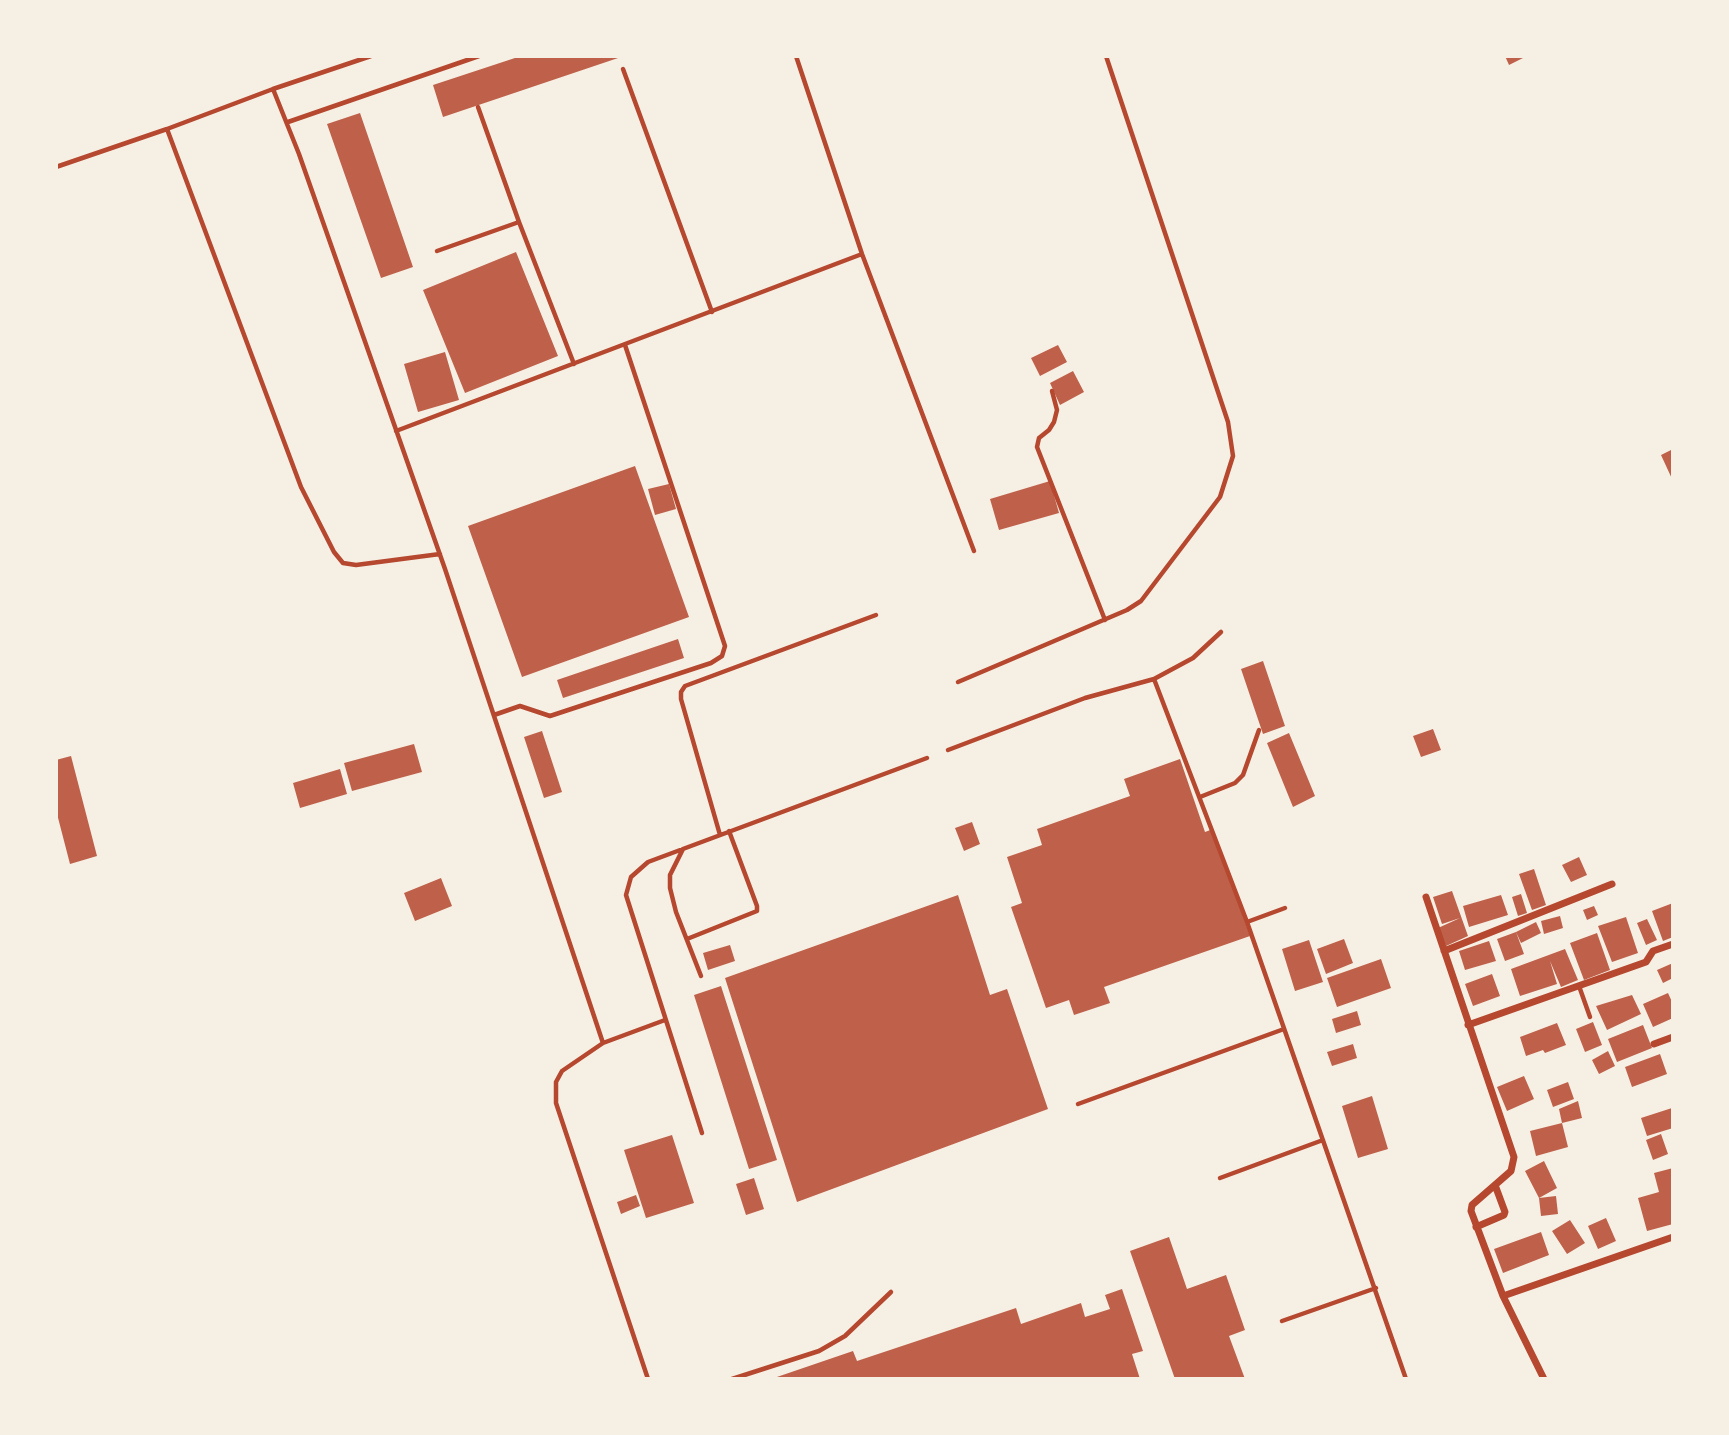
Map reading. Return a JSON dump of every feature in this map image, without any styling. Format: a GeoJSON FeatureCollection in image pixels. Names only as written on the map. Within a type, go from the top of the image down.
{"type":"FeatureCollection","features":[{"type":"Feature","properties":{"kind":"street"},"geometry":{"type":"LineString","coordinates":[[1444,951],[1612,884]]}},
{"type":"Feature","properties":{"kind":"street"},"geometry":{"type":"LineString","coordinates":[[1426,897],[1514,1157],[1511,1171],[1472,1205],[1471,1211],[1503,1296],[1544,1379]]}},
{"type":"Feature","properties":{"kind":"street"},"geometry":{"type":"LineString","coordinates":[[1468,1025],[1646,962],[1653,951],[1673,944]]}},
{"type":"Feature","properties":{"kind":"street"},"geometry":{"type":"LineString","coordinates":[[1654,1044],[1673,1037]]}},
{"type":"Feature","properties":{"kind":"street"},"geometry":{"type":"LineString","coordinates":[[1476,1227],[1504,1215],[1505,1209],[1495,1185]]}},
{"type":"Feature","properties":{"kind":"street"},"geometry":{"type":"LineString","coordinates":[[1503,1296],[1673,1237]]}},
{"type":"Feature","properties":{"kind":"lane"},"geometry":{"type":"LineString","coordinates":[[56,167],[371,56]]}},
{"type":"Feature","properties":{"kind":"lane"},"geometry":{"type":"LineString","coordinates":[[288,122],[479,56]]}},
{"type":"Feature","properties":{"kind":"lane"},"geometry":{"type":"LineString","coordinates":[[796,56],[862,254],[974,551]]}},
{"type":"Feature","properties":{"kind":"lane"},"geometry":{"type":"LineString","coordinates":[[958,682],[1105,620],[1141,601],[1220,497],[1233,456],[1227,422],[1106,56]]}},
{"type":"Feature","properties":{"kind":"lane"},"geometry":{"type":"LineString","coordinates":[[623,69],[712,313]]}},
{"type":"Feature","properties":{"kind":"lane"},"geometry":{"type":"LineString","coordinates":[[273,89],[288,122],[440,554],[603,1043]]}},
{"type":"Feature","properties":{"kind":"lane"},"geometry":{"type":"LineString","coordinates":[[478,107],[574,364]]}},
{"type":"Feature","properties":{"kind":"lane"},"geometry":{"type":"LineString","coordinates":[[167,130],[301,487],[334,552],[343,563],[356,565],[440,554]]}},
{"type":"Feature","properties":{"kind":"lane"},"geometry":{"type":"LineString","coordinates":[[437,251],[519,222]]}},
{"type":"Feature","properties":{"kind":"lane"},"geometry":{"type":"LineString","coordinates":[[397,431],[862,254]]}},
{"type":"Feature","properties":{"kind":"lane"},"geometry":{"type":"LineString","coordinates":[[494,715],[526,706],[550,716],[711,663],[722,656],[725,646],[625,345]]}},
{"type":"Feature","properties":{"kind":"lane"},"geometry":{"type":"LineString","coordinates":[[1052,391],[1057,410],[1054,422],[1039,438],[1037,447],[1105,620]]}},
{"type":"Feature","properties":{"kind":"lane"},"geometry":{"type":"LineString","coordinates":[[720,835],[681,699],[685,686],[876,615]]}},
{"type":"Feature","properties":{"kind":"lane"},"geometry":{"type":"LineString","coordinates":[[948,750],[1085,698],[1154,680],[1193,657],[1221,632]]}},
{"type":"Feature","properties":{"kind":"lane"},"geometry":{"type":"LineString","coordinates":[[1154,680],[1247,922],[1406,1379]]}},
{"type":"Feature","properties":{"kind":"lane"},"geometry":{"type":"LineString","coordinates":[[1200,797],[1235,783],[1243,775],[1259,730]]}},
{"type":"Feature","properties":{"kind":"lane"},"geometry":{"type":"LineString","coordinates":[[702,1133],[626,895],[631,877],[648,862],[927,758]]}},
{"type":"Feature","properties":{"kind":"lane"},"geometry":{"type":"LineString","coordinates":[[687,939],[757,911],[729,831]]}},
{"type":"Feature","properties":{"kind":"lane"},"geometry":{"type":"LineString","coordinates":[[684,848],[670,875],[670,888],[701,976]]}},
{"type":"Feature","properties":{"kind":"lane"},"geometry":{"type":"LineString","coordinates":[[1247,922],[1285,908]]}},
{"type":"Feature","properties":{"kind":"lane"},"geometry":{"type":"LineString","coordinates":[[1579,986],[1590,1017]]}},
{"type":"Feature","properties":{"kind":"lane"},"geometry":{"type":"LineString","coordinates":[[648,1379],[556,1103],[556,1082],[562,1072],[603,1043],[665,1020]]}},
{"type":"Feature","properties":{"kind":"lane"},"geometry":{"type":"LineString","coordinates":[[1078,1104],[1284,1029]]}},
{"type":"Feature","properties":{"kind":"lane"},"geometry":{"type":"LineString","coordinates":[[1220,1178],[1323,1140]]}},
{"type":"Feature","properties":{"kind":"lane"},"geometry":{"type":"LineString","coordinates":[[1282,1321],[1376,1288]]}},
{"type":"Feature","properties":{"kind":"lane"},"geometry":{"type":"LineString","coordinates":[[732,1379],[819,1351],[845,1336],[891,1292]]}},
{"type":"Feature","properties":{"kind":"building"},"geometry":{"type":"Polygon","coordinates":[[[521,56],[624,56],[443,117],[433,85],[521,56]]]}},
{"type":"Feature","properties":{"kind":"building"},"geometry":{"type":"Polygon","coordinates":[[[1505,56],[1527,56],[1509,65],[1505,56]]]}},
{"type":"Feature","properties":{"kind":"building"},"geometry":{"type":"Polygon","coordinates":[[[360,113],[413,267],[381,278],[327,124],[360,113]]]}},
{"type":"Feature","properties":{"kind":"building"},"geometry":{"type":"Polygon","coordinates":[[[516,252],[558,356],[465,393],[423,290],[516,252]]]}},
{"type":"Feature","properties":{"kind":"building"},"geometry":{"type":"Polygon","coordinates":[[[1058,345],[1067,362],[1040,376],[1031,358],[1058,345]]]}},
{"type":"Feature","properties":{"kind":"building"},"geometry":{"type":"Polygon","coordinates":[[[445,352],[459,400],[418,412],[404,364],[445,352]]]}},
{"type":"Feature","properties":{"kind":"building"},"geometry":{"type":"Polygon","coordinates":[[[1073,371],[1084,392],[1060,405],[1050,383],[1073,371]]]}},
{"type":"Feature","properties":{"kind":"building"},"geometry":{"type":"Polygon","coordinates":[[[1673,449],[1673,481],[1661,455],[1673,449]]]}},
{"type":"Feature","properties":{"kind":"building"},"geometry":{"type":"Polygon","coordinates":[[[635,466],[689,617],[522,677],[468,526],[635,466]]]}},
{"type":"Feature","properties":{"kind":"building"},"geometry":{"type":"Polygon","coordinates":[[[1050,481],[1059,513],[999,530],[990,499],[1050,481]]]}},
{"type":"Feature","properties":{"kind":"building"},"geometry":{"type":"Polygon","coordinates":[[[669,484],[676,509],[655,515],[648,489],[669,484]]]}},
{"type":"Feature","properties":{"kind":"building"},"geometry":{"type":"Polygon","coordinates":[[[678,639],[684,658],[563,698],[557,680],[678,639]]]}},
{"type":"Feature","properties":{"kind":"building"},"geometry":{"type":"Polygon","coordinates":[[[1263,661],[1285,726],[1263,734],[1241,669],[1263,661]]]}},
{"type":"Feature","properties":{"kind":"building"},"geometry":{"type":"Polygon","coordinates":[[[1433,729],[1441,750],[1421,757],[1413,736],[1433,729]]]}},
{"type":"Feature","properties":{"kind":"building"},"geometry":{"type":"Polygon","coordinates":[[[542,731],[562,792],[544,798],[524,737],[542,731]]]}},
{"type":"Feature","properties":{"kind":"building"},"geometry":{"type":"Polygon","coordinates":[[[1289,733],[1315,796],[1293,807],[1267,743],[1289,733]]]}},
{"type":"Feature","properties":{"kind":"building"},"geometry":{"type":"Polygon","coordinates":[[[414,744],[422,772],[352,791],[344,763],[414,744]]]}},
{"type":"Feature","properties":{"kind":"building"},"geometry":{"type":"Polygon","coordinates":[[[71,756],[97,856],[70,864],[56,810],[56,760],[71,756]]]}},
{"type":"Feature","properties":{"kind":"building"},"geometry":{"type":"Polygon","coordinates":[[[1180,759],[1205,832],[1213,829],[1250,936],[1104,987],[1110,1003],[1074,1015],[1069,1000],[1046,1008],[1011,907],[1022,903],[1007,857],[1042,845],[1037,829],[1130,796],[1124,779],[1180,759]]]}},
{"type":"Feature","properties":{"kind":"building"},"geometry":{"type":"Polygon","coordinates":[[[340,769],[347,794],[300,808],[293,783],[340,769]]]}},
{"type":"Feature","properties":{"kind":"building"},"geometry":{"type":"Polygon","coordinates":[[[972,822],[980,844],[964,851],[955,828],[972,822]]]}},
{"type":"Feature","properties":{"kind":"building"},"geometry":{"type":"Polygon","coordinates":[[[1579,857],[1587,875],[1571,882],[1562,865],[1579,857]]]}},
{"type":"Feature","properties":{"kind":"building"},"geometry":{"type":"Polygon","coordinates":[[[1534,869],[1546,905],[1532,910],[1519,874],[1534,869]]]}},
{"type":"Feature","properties":{"kind":"building"},"geometry":{"type":"Polygon","coordinates":[[[441,878],[452,906],[415,921],[404,893],[441,878]]]}},
{"type":"Feature","properties":{"kind":"building"},"geometry":{"type":"Polygon","coordinates":[[[1452,891],[1468,936],[1446,946],[1438,928],[1460,918],[1442,924],[1433,897],[1452,891]]]}},
{"type":"Feature","properties":{"kind":"building"},"geometry":{"type":"Polygon","coordinates":[[[1521,894],[1527,913],[1518,916],[1512,897],[1521,894]]]}},
{"type":"Feature","properties":{"kind":"building"},"geometry":{"type":"Polygon","coordinates":[[[958,895],[990,995],[1007,989],[1048,1109],[797,1202],[725,978],[958,895]]]}},
{"type":"Feature","properties":{"kind":"building"},"geometry":{"type":"Polygon","coordinates":[[[1501,895],[1508,915],[1469,927],[1463,906],[1501,895]]]}},
{"type":"Feature","properties":{"kind":"building"},"geometry":{"type":"Polygon","coordinates":[[[1673,903],[1673,937],[1663,941],[1652,911],[1673,903]]]}},
{"type":"Feature","properties":{"kind":"building"},"geometry":{"type":"Polygon","coordinates":[[[1594,906],[1598,915],[1587,920],[1583,910],[1594,906]]]}},
{"type":"Feature","properties":{"kind":"building"},"geometry":{"type":"Polygon","coordinates":[[[1560,916],[1563,928],[1544,934],[1541,921],[1560,916]]]}},
{"type":"Feature","properties":{"kind":"building"},"geometry":{"type":"Polygon","coordinates":[[[1626,917],[1638,953],[1612,962],[1598,926],[1626,917]]]}},
{"type":"Feature","properties":{"kind":"building"},"geometry":{"type":"Polygon","coordinates":[[[1647,919],[1657,940],[1646,945],[1637,923],[1647,919]]]}},
{"type":"Feature","properties":{"kind":"building"},"geometry":{"type":"Polygon","coordinates":[[[1536,922],[1541,933],[1521,943],[1516,932],[1536,922]]]}},
{"type":"Feature","properties":{"kind":"building"},"geometry":{"type":"Polygon","coordinates":[[[1516,932],[1524,954],[1505,961],[1497,939],[1516,932]]]}},
{"type":"Feature","properties":{"kind":"building"},"geometry":{"type":"Polygon","coordinates":[[[1597,933],[1610,970],[1584,980],[1570,943],[1597,933]]]}},
{"type":"Feature","properties":{"kind":"building"},"geometry":{"type":"Polygon","coordinates":[[[1344,939],[1353,963],[1326,974],[1317,949],[1344,939]]]}},
{"type":"Feature","properties":{"kind":"building"},"geometry":{"type":"Polygon","coordinates":[[[1309,940],[1323,982],[1295,991],[1282,949],[1309,940]]]}},
{"type":"Feature","properties":{"kind":"building"},"geometry":{"type":"Polygon","coordinates":[[[1489,941],[1496,961],[1465,970],[1459,951],[1489,941]]]}},
{"type":"Feature","properties":{"kind":"building"},"geometry":{"type":"Polygon","coordinates":[[[730,945],[735,961],[708,970],[703,953],[730,945]]]}},
{"type":"Feature","properties":{"kind":"building"},"geometry":{"type":"Polygon","coordinates":[[[1565,949],[1578,980],[1561,987],[1550,961],[1557,984],[1520,996],[1511,969],[1565,949]]]}},
{"type":"Feature","properties":{"kind":"building"},"geometry":{"type":"Polygon","coordinates":[[[1381,959],[1391,988],[1337,1007],[1327,978],[1381,959]]]}},
{"type":"Feature","properties":{"kind":"building"},"geometry":{"type":"Polygon","coordinates":[[[1673,963],[1673,978],[1663,983],[1657,970],[1673,963]]]}},
{"type":"Feature","properties":{"kind":"building"},"geometry":{"type":"Polygon","coordinates":[[[1492,974],[1500,996],[1473,1006],[1465,984],[1492,974]]]}},
{"type":"Feature","properties":{"kind":"building"},"geometry":{"type":"Polygon","coordinates":[[[721,986],[777,1160],[749,1169],[694,995],[721,986]]]}},
{"type":"Feature","properties":{"kind":"building"},"geometry":{"type":"Polygon","coordinates":[[[1668,993],[1673,1004],[1673,1018],[1653,1027],[1643,1004],[1668,993]]]}},
{"type":"Feature","properties":{"kind":"building"},"geometry":{"type":"Polygon","coordinates":[[[1632,995],[1641,1014],[1607,1030],[1596,1006],[1632,995]]]}},
{"type":"Feature","properties":{"kind":"building"},"geometry":{"type":"Polygon","coordinates":[[[1357,1011],[1361,1025],[1336,1033],[1332,1019],[1357,1011]]]}},
{"type":"Feature","properties":{"kind":"building"},"geometry":{"type":"Polygon","coordinates":[[[1593,1022],[1602,1045],[1585,1052],[1576,1029],[1593,1022]]]}},
{"type":"Feature","properties":{"kind":"building"},"geometry":{"type":"Polygon","coordinates":[[[1557,1023],[1566,1045],[1545,1053],[1543,1050],[1526,1056],[1520,1037],[1557,1023]]]}},
{"type":"Feature","properties":{"kind":"building"},"geometry":{"type":"Polygon","coordinates":[[[1643,1025],[1652,1048],[1617,1062],[1608,1039],[1643,1025]]]}},
{"type":"Feature","properties":{"kind":"building"},"geometry":{"type":"Polygon","coordinates":[[[1353,1044],[1357,1058],[1332,1066],[1327,1052],[1353,1044]]]}},
{"type":"Feature","properties":{"kind":"building"},"geometry":{"type":"Polygon","coordinates":[[[1608,1051],[1615,1066],[1599,1074],[1592,1060],[1608,1051]]]}},
{"type":"Feature","properties":{"kind":"building"},"geometry":{"type":"Polygon","coordinates":[[[1660,1054],[1667,1074],[1632,1087],[1625,1067],[1660,1054]]]}},
{"type":"Feature","properties":{"kind":"building"},"geometry":{"type":"Polygon","coordinates":[[[1524,1076],[1534,1099],[1507,1111],[1497,1087],[1524,1076]]]}},
{"type":"Feature","properties":{"kind":"building"},"geometry":{"type":"Polygon","coordinates":[[[1568,1082],[1574,1099],[1553,1107],[1547,1090],[1568,1082]]]}},
{"type":"Feature","properties":{"kind":"building"},"geometry":{"type":"Polygon","coordinates":[[[1372,1096],[1388,1149],[1358,1158],[1342,1106],[1372,1096]]]}},
{"type":"Feature","properties":{"kind":"building"},"geometry":{"type":"Polygon","coordinates":[[[1578,1101],[1582,1118],[1562,1123],[1559,1109],[1578,1101]]]}},
{"type":"Feature","properties":{"kind":"building"},"geometry":{"type":"Polygon","coordinates":[[[1672,1108],[1673,1128],[1647,1136],[1641,1118],[1672,1108]]]}},
{"type":"Feature","properties":{"kind":"building"},"geometry":{"type":"Polygon","coordinates":[[[1562,1123],[1568,1147],[1536,1156],[1530,1131],[1562,1123]]]}},
{"type":"Feature","properties":{"kind":"building"},"geometry":{"type":"Polygon","coordinates":[[[1661,1134],[1668,1154],[1653,1160],[1646,1140],[1661,1134]]]}},
{"type":"Feature","properties":{"kind":"building"},"geometry":{"type":"Polygon","coordinates":[[[672,1135],[694,1203],[646,1218],[624,1150],[672,1135]]]}},
{"type":"Feature","properties":{"kind":"building"},"geometry":{"type":"Polygon","coordinates":[[[1544,1161],[1557,1188],[1539,1198],[1525,1171],[1544,1161]]]}},
{"type":"Feature","properties":{"kind":"building"},"geometry":{"type":"Polygon","coordinates":[[[1673,1168],[1673,1224],[1647,1231],[1638,1198],[1659,1192],[1654,1173],[1673,1168]]]}},
{"type":"Feature","properties":{"kind":"building"},"geometry":{"type":"Polygon","coordinates":[[[754,1178],[764,1209],[746,1215],[736,1184],[754,1178]]]}},
{"type":"Feature","properties":{"kind":"building"},"geometry":{"type":"Polygon","coordinates":[[[636,1195],[640,1206],[621,1214],[617,1202],[636,1195]]]}},
{"type":"Feature","properties":{"kind":"building"},"geometry":{"type":"Polygon","coordinates":[[[1556,1196],[1558,1214],[1541,1216],[1539,1198],[1556,1196]]]}},
{"type":"Feature","properties":{"kind":"building"},"geometry":{"type":"Polygon","coordinates":[[[1606,1218],[1616,1241],[1598,1249],[1588,1226],[1606,1218]]]}},
{"type":"Feature","properties":{"kind":"building"},"geometry":{"type":"Polygon","coordinates":[[[1570,1220],[1585,1243],[1567,1254],[1552,1231],[1570,1220]]]}},
{"type":"Feature","properties":{"kind":"building"},"geometry":{"type":"Polygon","coordinates":[[[1541,1232],[1549,1255],[1503,1273],[1494,1249],[1541,1232]]]}},
{"type":"Feature","properties":{"kind":"building"},"geometry":{"type":"Polygon","coordinates":[[[1169,1237],[1187,1289],[1226,1275],[1245,1330],[1229,1336],[1245,1379],[1175,1379],[1130,1251],[1169,1237]]]}},
{"type":"Feature","properties":{"kind":"building"},"geometry":{"type":"Polygon","coordinates":[[[1122,1289],[1143,1351],[1132,1354],[1140,1379],[771,1379],[853,1351],[857,1361],[1016,1308],[1021,1324],[1081,1303],[1085,1317],[1110,1309],[1105,1295],[1122,1289]]]}}]}
